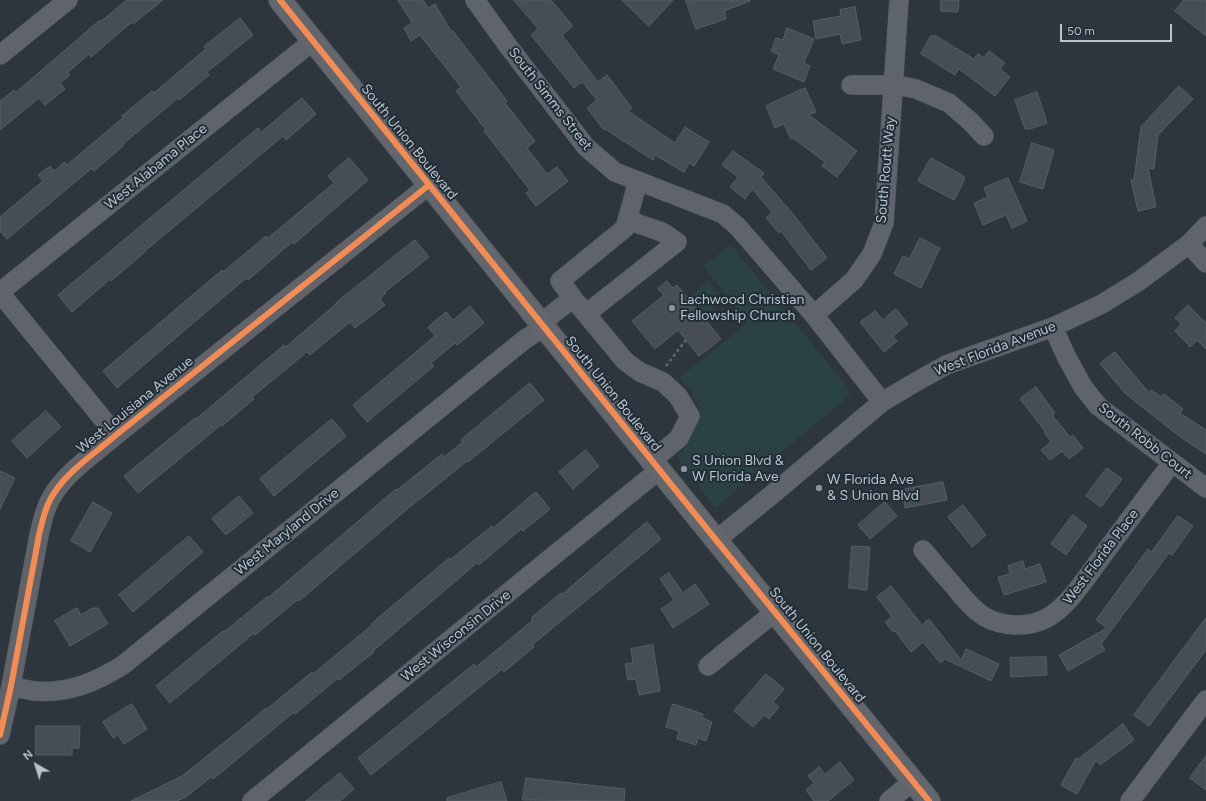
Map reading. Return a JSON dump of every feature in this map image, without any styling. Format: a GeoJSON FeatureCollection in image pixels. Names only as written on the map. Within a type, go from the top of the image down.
{"type":"FeatureCollection","features":[{"type":"Feature","properties":{"kind":"main road","name":"South Union Boulevard"},"geometry":{"type":"LineString","coordinates":[[280,0],[656,466],[929,801]]}},
{"type":"Feature","properties":{"kind":"street"},"geometry":{"type":"LineString","coordinates":[[0,55],[68,0]]}},
{"type":"Feature","properties":{"kind":"street","name":"South Simms Street"},"geometry":{"type":"LineString","coordinates":[[475,0],[508,46],[586,147],[615,172],[722,214],[738,227],[814,315],[882,402]]}},
{"type":"Feature","properties":{"kind":"street","name":"South Routt Way"},"geometry":{"type":"LineString","coordinates":[[814,315],[854,280],[872,254],[884,223],[892,85],[899,0]]}},
{"type":"Feature","properties":{"kind":"street","name":"West Alabama Place"},"geometry":{"type":"LineString","coordinates":[[0,293],[313,41]]}},
{"type":"Feature","properties":{"kind":"street"},"geometry":{"type":"LineString","coordinates":[[851,85],[892,85],[916,89],[949,103],[971,122],[984,136]]}},
{"type":"Feature","properties":{"kind":"street"},"geometry":{"type":"LineString","coordinates":[[638,181],[625,228],[560,281],[625,361],[640,372],[656,379]]}},
{"type":"Feature","properties":{"kind":"street","name":"West Louisiana Avenue"},"geometry":{"type":"LineString","coordinates":[[0,735],[11,686],[39,535],[44,514],[57,488],[70,474],[116,435],[429,185]]}},
{"type":"Feature","properties":{"kind":"street"},"geometry":{"type":"LineString","coordinates":[[586,314],[678,242],[662,232],[628,220]]}},
{"type":"Feature","properties":{"kind":"street","name":"West Florida Avenue"},"geometry":{"type":"LineString","coordinates":[[716,540],[882,402],[946,365],[1053,327],[1102,304],[1139,281],[1189,244],[1206,226]]}},
{"type":"Feature","properties":{"kind":"street"},"geometry":{"type":"LineString","coordinates":[[1189,244],[1206,263]]}},
{"type":"Feature","properties":{"kind":"street"},"geometry":{"type":"LineString","coordinates":[[0,293],[116,435]]}},
{"type":"Feature","properties":{"kind":"street","name":"West Maryland Drive"},"geometry":{"type":"LineString","coordinates":[[11,686],[34,691],[56,692],[74,689],[96,680],[123,665],[524,340],[573,298]]}},
{"type":"Feature","properties":{"kind":"street","name":"South Robb Court"},"geometry":{"type":"LineString","coordinates":[[1053,327],[1066,356],[1083,387],[1098,406],[1206,488]]}},
{"type":"Feature","properties":{"kind":"street","name":"West Wisconsin Drive"},"geometry":{"type":"LineString","coordinates":[[258,799],[656,466],[679,438],[690,416],[678,396],[663,382],[656,379]]}},
{"type":"Feature","properties":{"kind":"street","name":"West Florida Place"},"geometry":{"type":"LineString","coordinates":[[923,550],[964,598],[985,617],[1010,625],[1035,623],[1046,619],[1062,608],[1172,463]]}},
{"type":"Feature","properties":{"kind":"street"},"geometry":{"type":"LineString","coordinates":[[708,666],[775,612]]}},
{"type":"Feature","properties":{"kind":"street"},"geometry":{"type":"LineString","coordinates":[[1130,801],[1206,700]]}},
{"type":"Feature","properties":{"kind":"street"},"geometry":{"type":"LineString","coordinates":[[889,801],[913,781]]}},
{"type":"Feature","properties":{"kind":"path"},"geometry":{"type":"LineString","coordinates":[[656,379],[686,340]]}},
{"type":"Feature","properties":{"kind":"green space"},"geometry":{"type":"Polygon","coordinates":[[[731,245],[846,385],[850,395],[715,508],[677,457],[688,443],[697,425],[700,409],[690,389],[679,378],[748,323],[703,266],[731,245]]]}},
{"type":"Feature","properties":{"kind":"green space"},"geometry":{"type":"Polygon","coordinates":[[[708,281],[724,300],[705,315],[689,297],[708,281]]]}},
{"type":"Feature","properties":{"kind":"building"},"geometry":{"type":"Polygon","coordinates":[[[127,0],[163,0],[133,24],[132,22],[91,57],[89,54],[67,73],[70,75],[60,83],[65,89],[45,105],[39,98],[0,130],[0,101],[14,90],[15,93],[100,20],[101,21],[127,0]]]}},
{"type":"Feature","properties":{"kind":"building"},"geometry":{"type":"Polygon","coordinates":[[[398,0],[423,0],[428,8],[435,4],[451,31],[452,30],[507,101],[505,103],[535,141],[527,148],[547,174],[557,167],[568,181],[536,206],[526,193],[530,190],[484,131],[486,130],[456,91],[461,87],[420,35],[411,41],[404,28],[412,23],[398,0]]]}},
{"type":"Feature","properties":{"kind":"building"},"geometry":{"type":"Polygon","coordinates":[[[514,0],[551,0],[573,26],[562,35],[598,82],[607,75],[632,108],[628,111],[675,143],[685,127],[709,142],[694,166],[689,163],[684,172],[655,155],[653,160],[605,129],[604,130],[587,108],[597,100],[582,82],[574,88],[531,35],[538,29],[514,0]]]}},
{"type":"Feature","properties":{"kind":"building"},"geometry":{"type":"Polygon","coordinates":[[[622,0],[673,0],[649,26],[622,0]]]}},
{"type":"Feature","properties":{"kind":"building"},"geometry":{"type":"Polygon","coordinates":[[[686,0],[750,1],[724,11],[726,19],[696,29],[686,0]]]}},
{"type":"Feature","properties":{"kind":"building"},"geometry":{"type":"Polygon","coordinates":[[[941,0],[959,0],[958,12],[941,11],[941,0]]]}},
{"type":"Feature","properties":{"kind":"building"},"geometry":{"type":"Polygon","coordinates":[[[1184,0],[1206,0],[1206,36],[1175,11],[1184,0]]]}},
{"type":"Feature","properties":{"kind":"building"},"geometry":{"type":"Polygon","coordinates":[[[855,7],[861,40],[842,44],[840,34],[816,39],[813,21],[841,16],[840,10],[855,7]]]}},
{"type":"Feature","properties":{"kind":"building"},"geometry":{"type":"Polygon","coordinates":[[[240,18],[253,35],[207,72],[209,75],[179,100],[178,98],[123,144],[124,145],[94,171],[92,168],[7,239],[0,231],[0,217],[43,181],[38,175],[50,166],[54,171],[65,162],[67,165],[124,117],[122,116],[152,91],[154,93],[206,49],[204,47],[240,18]]]}},
{"type":"Feature","properties":{"kind":"building"},"geometry":{"type":"Polygon","coordinates":[[[787,28],[814,39],[804,63],[810,66],[804,82],[773,69],[779,55],[771,51],[776,38],[783,40],[787,28]]]}},
{"type":"Feature","properties":{"kind":"building"},"geometry":{"type":"Polygon","coordinates":[[[931,36],[936,36],[974,59],[978,54],[984,58],[989,51],[1005,63],[1000,69],[1010,77],[995,96],[959,69],[955,75],[921,54],[931,36]]]}},
{"type":"Feature","properties":{"kind":"building"},"geometry":{"type":"Polygon","coordinates":[[[1179,86],[1193,99],[1158,135],[1154,169],[1148,168],[1156,207],[1138,211],[1131,180],[1134,180],[1141,127],[1179,86]]]}},
{"type":"Feature","properties":{"kind":"building"},"geometry":{"type":"Polygon","coordinates":[[[805,88],[816,112],[809,115],[857,151],[837,177],[822,166],[825,162],[793,138],[791,139],[784,124],[775,128],[766,106],[805,88]]]}},
{"type":"Feature","properties":{"kind":"building"},"geometry":{"type":"Polygon","coordinates":[[[1037,92],[1047,123],[1030,129],[1025,129],[1015,100],[1037,92]]]}},
{"type":"Feature","properties":{"kind":"building"},"geometry":{"type":"Polygon","coordinates":[[[302,98],[316,114],[286,140],[283,136],[72,312],[58,295],[258,128],[261,132],[302,98]]]}},
{"type":"Feature","properties":{"kind":"building"},"geometry":{"type":"Polygon","coordinates":[[[1032,143],[1054,150],[1043,189],[1020,182],[1032,143]]]}},
{"type":"Feature","properties":{"kind":"building"},"geometry":{"type":"Polygon","coordinates":[[[733,151],[764,173],[761,177],[793,214],[827,258],[811,270],[781,231],[779,233],[766,218],[772,212],[752,189],[745,199],[730,187],[738,177],[722,165],[733,151]]]}},
{"type":"Feature","properties":{"kind":"building"},"geometry":{"type":"Polygon","coordinates":[[[349,158],[368,180],[294,244],[292,242],[248,280],[246,278],[117,388],[103,371],[222,270],[223,272],[266,236],[268,238],[334,183],[328,176],[349,158]]]}},
{"type":"Feature","properties":{"kind":"building"},"geometry":{"type":"Polygon","coordinates":[[[931,158],[964,176],[964,181],[954,200],[918,181],[931,158]]]}},
{"type":"Feature","properties":{"kind":"building"},"geometry":{"type":"Polygon","coordinates":[[[1008,178],[1027,221],[1012,228],[1006,215],[983,225],[974,203],[988,197],[984,188],[1008,178]]]}},
{"type":"Feature","properties":{"kind":"building"},"geometry":{"type":"Polygon","coordinates":[[[920,238],[940,248],[921,288],[894,274],[903,256],[909,259],[920,238]]]}},
{"type":"Feature","properties":{"kind":"building"},"geometry":{"type":"Polygon","coordinates":[[[415,240],[429,257],[385,292],[386,293],[380,299],[385,305],[355,328],[350,322],[310,355],[307,352],[252,397],[254,399],[222,426],[221,425],[138,493],[124,476],[195,418],[196,419],[284,345],[286,347],[336,303],[415,240]]]}},
{"type":"Feature","properties":{"kind":"building","name":"Lachwood Christian Fellowship Church"},"geometry":{"type":"Polygon","coordinates":[[[667,281],[673,288],[677,285],[721,339],[699,356],[678,330],[655,349],[632,321],[664,295],[658,289],[667,281]]]}},
{"type":"Feature","properties":{"kind":"building"},"geometry":{"type":"Polygon","coordinates":[[[1188,305],[1206,323],[1206,349],[1197,340],[1190,347],[1175,331],[1181,324],[1175,318],[1188,305]]]}},
{"type":"Feature","properties":{"kind":"building"},"geometry":{"type":"Polygon","coordinates":[[[470,306],[484,323],[457,345],[455,343],[431,363],[434,366],[367,422],[353,405],[435,336],[428,327],[446,312],[453,320],[470,306]]]}},
{"type":"Feature","properties":{"kind":"building"},"geometry":{"type":"Polygon","coordinates":[[[896,309],[908,324],[893,336],[897,341],[884,352],[860,322],[875,311],[883,320],[896,309]]]}},
{"type":"Feature","properties":{"kind":"building"},"geometry":{"type":"Polygon","coordinates":[[[1115,352],[1149,393],[1151,390],[1162,397],[1164,394],[1183,409],[1180,413],[1206,430],[1206,454],[1179,436],[1126,394],[1100,364],[1115,352]]]}},
{"type":"Feature","properties":{"kind":"building"},"geometry":{"type":"Polygon","coordinates":[[[530,383],[544,400],[468,462],[467,461],[419,499],[299,601],[297,600],[255,635],[254,633],[170,703],[156,686],[223,631],[224,632],[268,596],[269,597],[396,489],[397,490],[442,454],[444,457],[463,442],[461,440],[530,383]]]}},
{"type":"Feature","properties":{"kind":"building"},"geometry":{"type":"Polygon","coordinates":[[[1036,387],[1055,413],[1052,415],[1070,437],[1073,435],[1083,448],[1069,459],[1062,451],[1050,460],[1041,450],[1051,442],[1044,432],[1045,431],[1020,399],[1036,387]]]}},
{"type":"Feature","properties":{"kind":"building"},"geometry":{"type":"Polygon","coordinates":[[[46,411],[61,427],[27,458],[12,441],[46,411]]]}},
{"type":"Feature","properties":{"kind":"building"},"geometry":{"type":"Polygon","coordinates":[[[332,419],[346,436],[274,496],[260,479],[332,419]]]}},
{"type":"Feature","properties":{"kind":"building"},"geometry":{"type":"Polygon","coordinates":[[[586,450],[599,466],[573,489],[559,472],[586,450]]]}},
{"type":"Feature","properties":{"kind":"building"},"geometry":{"type":"Polygon","coordinates":[[[1107,468],[1122,479],[1101,507],[1086,496],[1107,468]]]}},
{"type":"Feature","properties":{"kind":"building"},"geometry":{"type":"Polygon","coordinates":[[[0,471],[15,478],[0,509],[0,471]]]}},
{"type":"Feature","properties":{"kind":"building"},"geometry":{"type":"Polygon","coordinates":[[[943,482],[947,500],[905,508],[902,490],[943,482]]]}},
{"type":"Feature","properties":{"kind":"building"},"geometry":{"type":"Polygon","coordinates":[[[536,492],[550,509],[523,531],[521,529],[479,565],[477,563],[373,651],[374,652],[339,680],[338,678],[295,714],[294,712],[213,779],[211,777],[186,797],[177,801],[131,801],[182,776],[312,672],[313,674],[449,558],[450,560],[492,526],[493,528],[536,492]]]}},
{"type":"Feature","properties":{"kind":"building"},"geometry":{"type":"Polygon","coordinates":[[[239,496],[253,513],[226,535],[212,519],[239,496]]]}},
{"type":"Feature","properties":{"kind":"building"},"geometry":{"type":"Polygon","coordinates":[[[93,502],[112,513],[90,552],[71,541],[93,502]]]}},
{"type":"Feature","properties":{"kind":"building"},"geometry":{"type":"Polygon","coordinates":[[[885,502],[897,516],[870,539],[858,525],[885,502]]]}},
{"type":"Feature","properties":{"kind":"building"},"geometry":{"type":"Polygon","coordinates":[[[963,505],[986,535],[972,547],[948,517],[963,505]]]}},
{"type":"Feature","properties":{"kind":"building"},"geometry":{"type":"Polygon","coordinates":[[[1073,515],[1087,526],[1066,555],[1051,544],[1073,515]]]}},
{"type":"Feature","properties":{"kind":"building"},"geometry":{"type":"Polygon","coordinates":[[[1178,516],[1193,526],[1172,555],[1169,553],[1101,644],[1105,650],[1068,671],[1059,655],[1107,628],[1096,620],[1148,549],[1151,552],[1178,516]]]}},
{"type":"Feature","properties":{"kind":"building"},"geometry":{"type":"Polygon","coordinates":[[[647,522],[661,539],[532,645],[534,647],[504,672],[502,669],[371,775],[358,758],[474,664],[476,667],[533,620],[531,618],[561,593],[562,594],[647,522]]]}},
{"type":"Feature","properties":{"kind":"building"},"geometry":{"type":"Polygon","coordinates":[[[189,536],[203,552],[133,612],[119,595],[189,536]]]}},
{"type":"Feature","properties":{"kind":"building"},"geometry":{"type":"Polygon","coordinates":[[[852,546],[870,547],[867,590],[849,588],[852,546]]]}},
{"type":"Feature","properties":{"kind":"building"},"geometry":{"type":"Polygon","coordinates":[[[1023,561],[1025,569],[1040,564],[1046,582],[1004,595],[998,577],[1010,574],[1008,566],[1023,561]]]}},
{"type":"Feature","properties":{"kind":"building"},"geometry":{"type":"Polygon","coordinates":[[[669,573],[683,593],[695,584],[709,604],[673,628],[661,609],[674,600],[660,579],[669,573]]]}},
{"type":"Feature","properties":{"kind":"building"},"geometry":{"type":"Polygon","coordinates":[[[891,586],[922,625],[929,619],[961,660],[966,649],[999,664],[991,681],[945,659],[940,663],[923,642],[911,652],[895,631],[893,632],[885,622],[892,617],[877,597],[891,586]]]}},
{"type":"Feature","properties":{"kind":"building"},"geometry":{"type":"Polygon","coordinates":[[[77,608],[81,615],[93,608],[98,608],[108,624],[70,646],[55,621],[77,608]]]}},
{"type":"Feature","properties":{"kind":"building"},"geometry":{"type":"Polygon","coordinates":[[[1206,618],[1206,650],[1149,726],[1134,715],[1206,618]]]}},
{"type":"Feature","properties":{"kind":"building"},"geometry":{"type":"Polygon","coordinates":[[[653,645],[660,691],[639,695],[636,679],[628,680],[625,664],[633,663],[631,649],[653,645]]]}},
{"type":"Feature","properties":{"kind":"building"},"geometry":{"type":"Polygon","coordinates":[[[1046,657],[1047,675],[1011,677],[1010,658],[1046,657]]]}},
{"type":"Feature","properties":{"kind":"building"},"geometry":{"type":"Polygon","coordinates":[[[766,674],[784,689],[773,702],[779,707],[769,719],[764,715],[753,727],[734,711],[766,674]]]}},
{"type":"Feature","properties":{"kind":"building"},"geometry":{"type":"Polygon","coordinates":[[[132,704],[147,729],[124,744],[118,735],[113,738],[103,722],[132,704]]]}},
{"type":"Feature","properties":{"kind":"building"},"geometry":{"type":"Polygon","coordinates":[[[673,704],[703,714],[702,718],[712,722],[706,741],[698,738],[696,745],[677,739],[679,731],[666,727],[673,704]]]}},
{"type":"Feature","properties":{"kind":"building"},"geometry":{"type":"Polygon","coordinates":[[[1123,724],[1134,740],[1100,765],[1096,760],[1077,794],[1061,785],[1076,758],[1078,759],[1123,724]]]}},
{"type":"Feature","properties":{"kind":"building"},"geometry":{"type":"Polygon","coordinates":[[[36,726],[80,726],[79,748],[72,748],[72,755],[36,755],[36,726]]]}},
{"type":"Feature","properties":{"kind":"building"},"geometry":{"type":"Polygon","coordinates":[[[1206,756],[1206,790],[1190,778],[1206,756]]]}},
{"type":"Feature","properties":{"kind":"building"},"geometry":{"type":"Polygon","coordinates":[[[840,762],[854,780],[828,801],[814,801],[806,790],[814,783],[808,776],[819,767],[825,774],[840,762]]]}},
{"type":"Feature","properties":{"kind":"building"},"geometry":{"type":"Polygon","coordinates":[[[340,773],[354,789],[340,801],[306,801],[340,773]]]}},
{"type":"Feature","properties":{"kind":"building"},"geometry":{"type":"Polygon","coordinates":[[[526,778],[625,789],[624,801],[523,800],[526,778]]]}},
{"type":"Feature","properties":{"kind":"building"},"geometry":{"type":"Polygon","coordinates":[[[501,782],[507,801],[447,801],[447,798],[501,782]]]}},
{"type":"Feature","properties":{"kind":"cycle path"},"geometry":{"type":"LineString","coordinates":[[280,0],[929,801]]}},
{"type":"Feature","properties":{"kind":"cycle path"},"geometry":{"type":"LineString","coordinates":[[0,735],[11,686],[43,517],[50,500],[63,481],[116,435],[429,185]]}},
{"type":"Feature","properties":{"kind":"place","name":"Lachwood Christian Fellowship Church"},"geometry":{"type":"Point","coordinates":[672,308]}},
{"type":"Feature","properties":{"kind":"place","name":"S Union Blvd & W Florida Ave"},"geometry":{"type":"Point","coordinates":[684,469]}},
{"type":"Feature","properties":{"kind":"place","name":"W Florida Ave & S Union Blvd"},"geometry":{"type":"Point","coordinates":[819,488]}}]}
